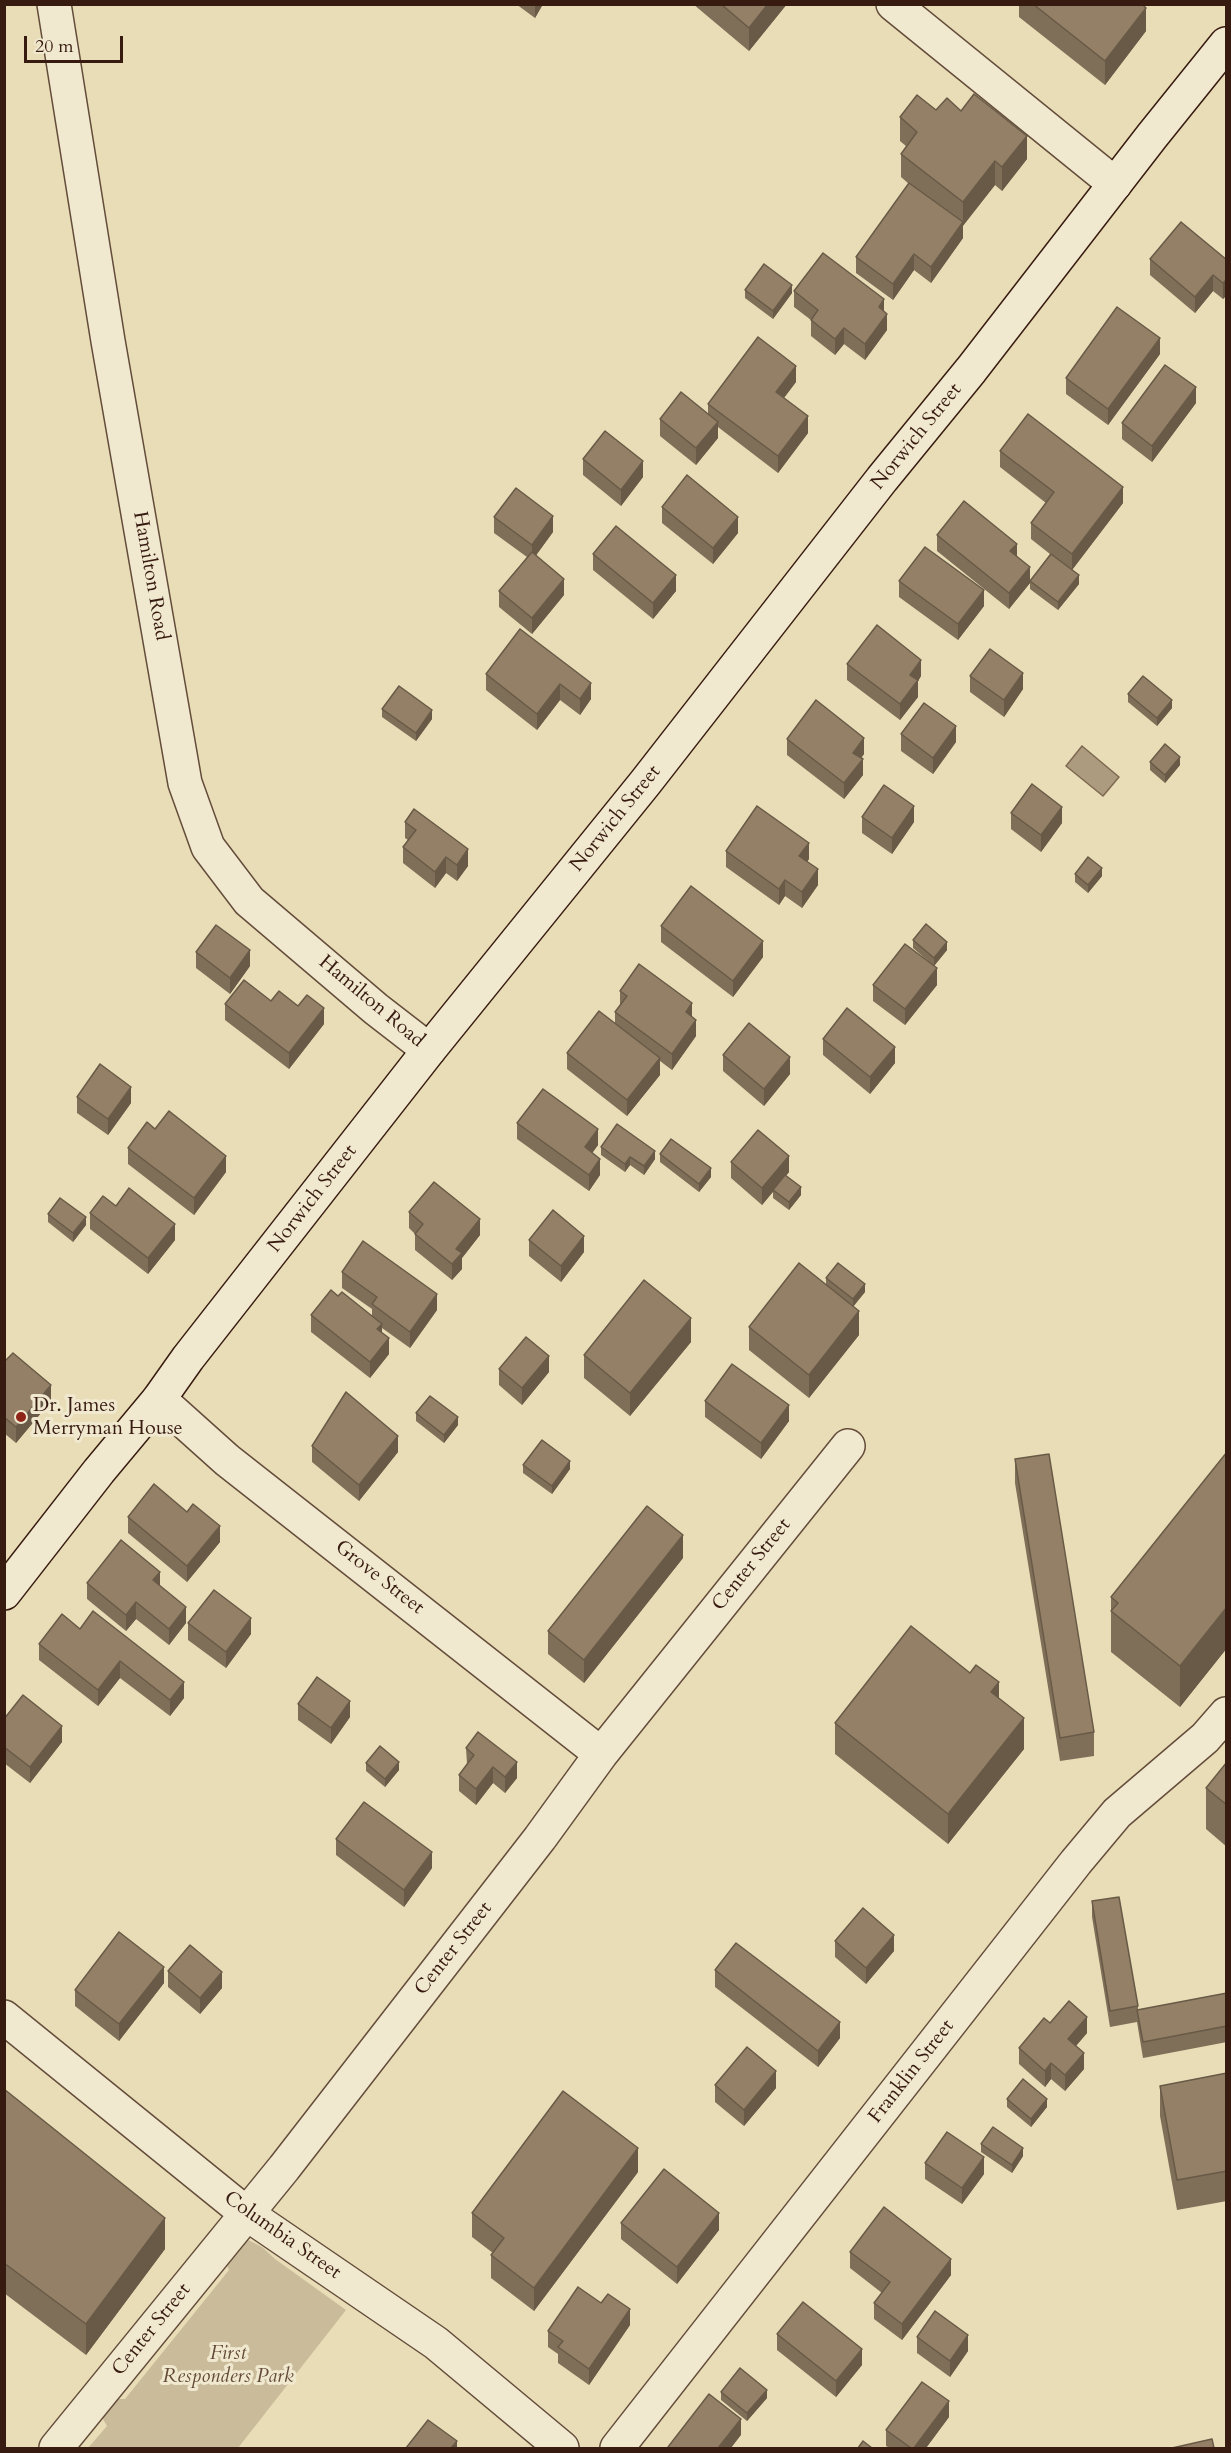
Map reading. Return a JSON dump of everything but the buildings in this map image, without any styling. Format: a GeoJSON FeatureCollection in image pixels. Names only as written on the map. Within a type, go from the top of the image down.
{"type":"FeatureCollection","features":[{"type":"Feature","properties":{"kind":"street","name":"Hamilton Road"},"geometry":{"type":"LineString","coordinates":[[54,4],[106,329],[185,783],[208,847],[249,901],[376,1009],[429,1050]]}},
{"type":"Feature","properties":{"kind":"street"},"geometry":{"type":"LineString","coordinates":[[893,4],[1115,184]]}},
{"type":"Feature","properties":{"kind":"street","name":"Norwich Street"},"geometry":{"type":"LineString","coordinates":[[4,1593],[99,1471],[159,1399],[429,1050],[645,783],[750,646],[1227,44]]}},
{"type":"Feature","properties":{"kind":"street","name":"Grove Street"},"geometry":{"type":"LineString","coordinates":[[159,1399],[227,1460],[601,1754]]}},
{"type":"Feature","properties":{"kind":"street","name":"Center Street"},"geometry":{"type":"LineString","coordinates":[[56,2448],[247,2214],[455,1949],[578,1788],[601,1754],[848,1446]]}},
{"type":"Feature","properties":{"kind":"street","name":"Franklin Street"},"geometry":{"type":"LineString","coordinates":[[616,2448],[1076,1862],[1117,1813],[1205,1738],[1227,1713]]}},
{"type":"Feature","properties":{"kind":"street","name":"Columbia Street"},"geometry":{"type":"LineString","coordinates":[[4,2017],[247,2214],[436,2343],[562,2448]]}},
{"type":"Feature","properties":{"kind":"green space","name":"First Responders Park"},"geometry":{"type":"Polygon","coordinates":[[[246,2239],[262,2247],[275,2259],[346,2310],[238,2448],[88,2448],[107,2426],[103,2419],[102,2409],[117,2399],[125,2399],[229,2270],[226,2263],[246,2239]]]}},
{"type":"Feature","properties":{"kind":"shaded area"},"geometry":{"type":"Polygon","coordinates":[[[1082,746],[1119,777],[1103,796],[1066,766],[1082,746]]]}},
{"type":"Feature","properties":{"kind":"place","name":"Dr. James Merryman House"},"geometry":{"type":"Point","coordinates":[21,1417]}}]}
